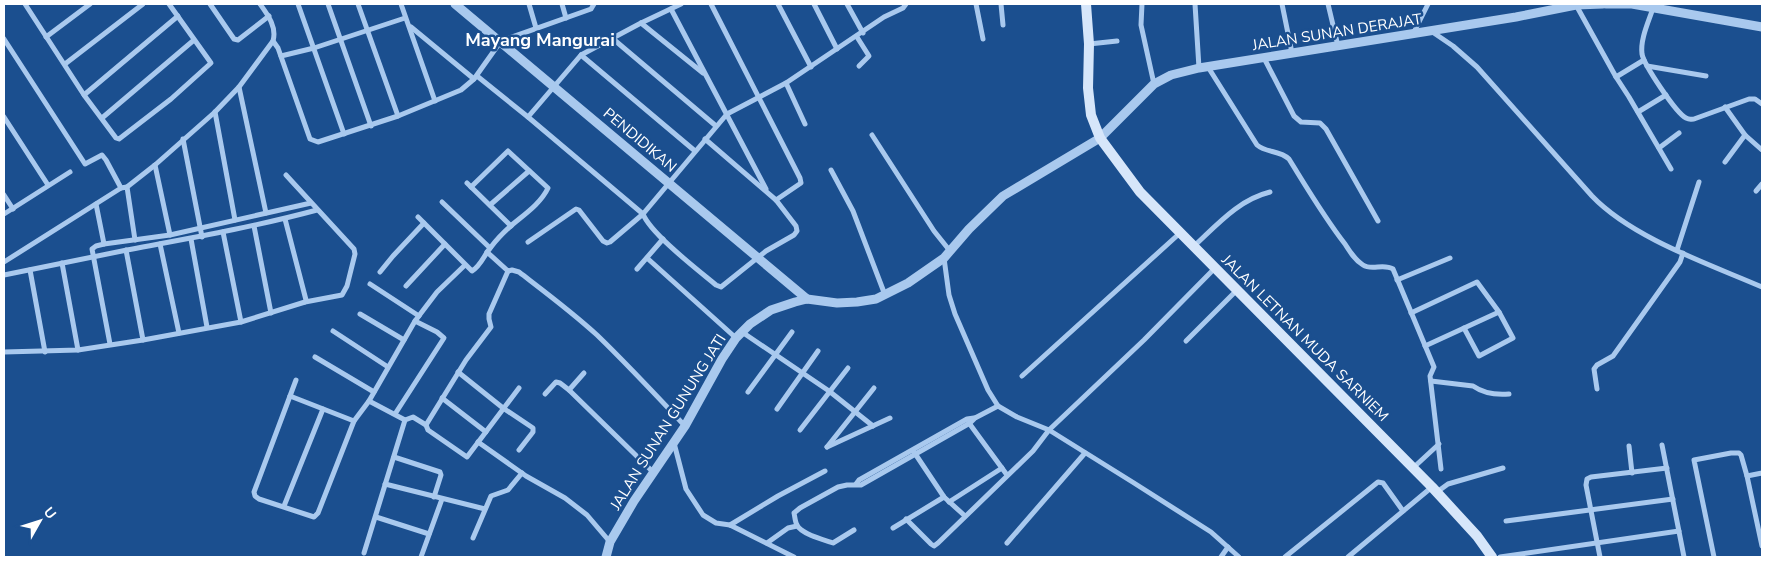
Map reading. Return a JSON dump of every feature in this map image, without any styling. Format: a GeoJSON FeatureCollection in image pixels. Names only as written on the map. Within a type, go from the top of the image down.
{"type":"FeatureCollection","features":[{"type":"Feature","properties":{"kind":"main road","name":"JALAN LETNAN MUDA SARNIEM"},"geometry":{"type":"LineString","coordinates":[[1086,4],[1089,44],[1088,88],[1091,115],[1100,138],[1140,192],[1413,468],[1477,536],[1492,557]]}},
{"type":"Feature","properties":{"kind":"street"},"geometry":{"type":"LineString","coordinates":[[34,4],[26,6],[84,95],[119,140],[211,63],[169,4]]}},
{"type":"Feature","properties":{"kind":"street"},"geometry":{"type":"LineString","coordinates":[[46,37],[90,4]]}},
{"type":"Feature","properties":{"kind":"street"},"geometry":{"type":"LineString","coordinates":[[65,64],[142,4]]}},
{"type":"Feature","properties":{"kind":"street"},"geometry":{"type":"LineString","coordinates":[[210,4],[234,39],[238,40],[269,16]]}},
{"type":"Feature","properties":{"kind":"street"},"geometry":{"type":"LineString","coordinates":[[4,262],[124,187],[155,164],[215,112],[239,87],[273,41],[275,34],[269,16],[260,4]]}},
{"type":"Feature","properties":{"kind":"street"},"geometry":{"type":"LineString","coordinates":[[298,4],[344,134]]}},
{"type":"Feature","properties":{"kind":"street"},"geometry":{"type":"LineString","coordinates":[[328,4],[371,126]]}},
{"type":"Feature","properties":{"kind":"street"},"geometry":{"type":"LineString","coordinates":[[358,4],[398,116]]}},
{"type":"Feature","properties":{"kind":"street"},"geometry":{"type":"LineString","coordinates":[[401,4],[435,101]]}},
{"type":"Feature","properties":{"kind":"street","name":"PENDIDIKAN"},"geometry":{"type":"LineString","coordinates":[[457,4],[807,299]]}},
{"type":"Feature","properties":{"kind":"street"},"geometry":{"type":"LineString","coordinates":[[529,4],[536,28]]}},
{"type":"Feature","properties":{"kind":"street"},"geometry":{"type":"LineString","coordinates":[[562,4],[566,18]]}},
{"type":"Feature","properties":{"kind":"street"},"geometry":{"type":"LineString","coordinates":[[273,41],[278,48],[310,139],[318,142],[371,126],[461,90],[476,78],[501,41],[592,9],[594,4]]}},
{"type":"Feature","properties":{"kind":"street"},"geometry":{"type":"LineString","coordinates":[[528,117],[581,55],[641,23],[682,4]]}},
{"type":"Feature","properties":{"kind":"street"},"geometry":{"type":"LineString","coordinates":[[711,4],[801,183],[776,200]]}},
{"type":"Feature","properties":{"kind":"street"},"geometry":{"type":"LineString","coordinates":[[778,4],[811,66]]}},
{"type":"Feature","properties":{"kind":"street"},"geometry":{"type":"LineString","coordinates":[[814,4],[837,50]]}},
{"type":"Feature","properties":{"kind":"street"},"geometry":{"type":"LineString","coordinates":[[847,4],[863,32]]}},
{"type":"Feature","properties":{"kind":"street"},"geometry":{"type":"LineString","coordinates":[[528,242],[576,209],[579,210],[603,241],[610,242],[643,214],[727,114],[786,83],[884,17],[904,8],[906,4]]}},
{"type":"Feature","properties":{"kind":"street"},"geometry":{"type":"LineString","coordinates":[[976,4],[984,39]]}},
{"type":"Feature","properties":{"kind":"street"},"geometry":{"type":"LineString","coordinates":[[1001,4],[1003,25]]}},
{"type":"Feature","properties":{"kind":"street"},"geometry":{"type":"LineString","coordinates":[[1142,4],[1141,25],[1154,84]]}},
{"type":"Feature","properties":{"kind":"street"},"geometry":{"type":"LineString","coordinates":[[1195,4],[1203,67],[1257,145],[1262,149],[1283,154],[1289,159],[1330,226],[1356,259],[1369,268],[1388,266],[1393,269],[1434,367],[1430,376],[1441,469]]}},
{"type":"Feature","properties":{"kind":"street"},"geometry":{"type":"LineString","coordinates":[[1282,4],[1292,53]]}},
{"type":"Feature","properties":{"kind":"street"},"geometry":{"type":"LineString","coordinates":[[1328,4],[1338,46]]}},
{"type":"Feature","properties":{"kind":"street"},"geometry":{"type":"LineString","coordinates":[[1412,34],[1428,4]]}},
{"type":"Feature","properties":{"kind":"street","name":"JALAN SUNAN DERAJAT"},"geometry":{"type":"LineString","coordinates":[[1100,138],[1154,84],[1171,75],[1203,67],[1576,6],[1632,4],[1762,27]]}},
{"type":"Feature","properties":{"kind":"street"},"geometry":{"type":"LineString","coordinates":[[1576,6],[1671,169]]}},
{"type":"Feature","properties":{"kind":"street"},"geometry":{"type":"LineString","coordinates":[[1653,8],[1644,37],[1642,52],[1644,60],[1666,95],[1681,114],[1689,119],[1749,99],[1755,99],[1762,104]]}},
{"type":"Feature","properties":{"kind":"street"},"geometry":{"type":"LineString","coordinates":[[671,9],[768,192]]}},
{"type":"Feature","properties":{"kind":"street"},"geometry":{"type":"LineString","coordinates":[[84,95],[178,16]]}},
{"type":"Feature","properties":{"kind":"street"},"geometry":{"type":"LineString","coordinates":[[281,56],[314,48],[405,18]]}},
{"type":"Feature","properties":{"kind":"street"},"geometry":{"type":"LineString","coordinates":[[641,23],[706,75]]}},
{"type":"Feature","properties":{"kind":"street"},"geometry":{"type":"LineString","coordinates":[[410,26],[528,117],[643,214],[647,223],[663,239],[721,287],[758,256],[794,235],[797,231],[796,226],[776,200],[705,139]]}},
{"type":"Feature","properties":{"kind":"street"},"geometry":{"type":"LineString","coordinates":[[1431,31],[1453,46],[1477,67],[1600,205],[1620,220],[1677,250],[1762,287]]}},
{"type":"Feature","properties":{"kind":"street"},"geometry":{"type":"LineString","coordinates":[[857,36],[869,56],[859,66]]}},
{"type":"Feature","properties":{"kind":"street"},"geometry":{"type":"LineString","coordinates":[[612,38],[716,126]]}},
{"type":"Feature","properties":{"kind":"street"},"geometry":{"type":"LineString","coordinates":[[4,39],[84,164],[102,156],[124,187],[135,240]]}},
{"type":"Feature","properties":{"kind":"street"},"geometry":{"type":"LineString","coordinates":[[102,118],[194,40]]}},
{"type":"Feature","properties":{"kind":"street"},"geometry":{"type":"LineString","coordinates":[[1089,44],[1117,41]]}},
{"type":"Feature","properties":{"kind":"street"},"geometry":{"type":"LineString","coordinates":[[581,55],[695,151]]}},
{"type":"Feature","properties":{"kind":"street"},"geometry":{"type":"LineString","coordinates":[[1264,58],[1294,116],[1301,122],[1320,123],[1326,129],[1378,221]]}},
{"type":"Feature","properties":{"kind":"street"},"geometry":{"type":"LineString","coordinates":[[1616,77],[1644,60]]}},
{"type":"Feature","properties":{"kind":"street"},"geometry":{"type":"LineString","coordinates":[[1647,66],[1706,76]]}},
{"type":"Feature","properties":{"kind":"street"},"geometry":{"type":"LineString","coordinates":[[786,83],[805,124]]}},
{"type":"Feature","properties":{"kind":"street"},"geometry":{"type":"LineString","coordinates":[[239,87],[266,213]]}},
{"type":"Feature","properties":{"kind":"street"},"geometry":{"type":"LineString","coordinates":[[1638,112],[1666,95]]}},
{"type":"Feature","properties":{"kind":"street"},"geometry":{"type":"LineString","coordinates":[[1725,107],[1745,135],[1762,150]]}},
{"type":"Feature","properties":{"kind":"street"},"geometry":{"type":"LineString","coordinates":[[215,112],[235,220]]}},
{"type":"Feature","properties":{"kind":"street"},"geometry":{"type":"LineString","coordinates":[[4,117],[48,186]]}},
{"type":"Feature","properties":{"kind":"street"},"geometry":{"type":"LineString","coordinates":[[1659,148],[1679,133]]}},
{"type":"Feature","properties":{"kind":"street"},"geometry":{"type":"LineString","coordinates":[[872,135],[947,254],[949,295],[955,314],[988,390],[998,406],[1016,417],[1049,430],[1211,532],[1239,557]]}},
{"type":"Feature","properties":{"kind":"street"},"geometry":{"type":"LineString","coordinates":[[1725,162],[1745,135]]}},
{"type":"Feature","properties":{"kind":"street"},"geometry":{"type":"LineString","coordinates":[[183,138],[202,237]]}},
{"type":"Feature","properties":{"kind":"street","name":"JALAN SUNAN GUNUNG JATI"},"geometry":{"type":"LineString","coordinates":[[606,557],[610,542],[684,426],[722,358],[739,335],[761,316],[771,310],[807,299],[837,303],[876,299],[908,283],[947,254],[969,228],[1003,196],[1100,138]]}},
{"type":"Feature","properties":{"kind":"street"},"geometry":{"type":"LineString","coordinates":[[418,216],[470,270],[474,270],[488,250],[545,194],[548,188],[508,151],[469,185],[511,226]]}},
{"type":"Feature","properties":{"kind":"street"},"geometry":{"type":"LineString","coordinates":[[155,164],[170,235]]}},
{"type":"Feature","properties":{"kind":"street"},"geometry":{"type":"LineString","coordinates":[[831,170],[854,211],[885,295]]}},
{"type":"Feature","properties":{"kind":"street"},"geometry":{"type":"LineString","coordinates":[[490,205],[529,171]]}},
{"type":"Feature","properties":{"kind":"street"},"geometry":{"type":"LineString","coordinates":[[4,214],[70,172]]}},
{"type":"Feature","properties":{"kind":"street"},"geometry":{"type":"LineString","coordinates":[[4,352],[78,350],[143,340],[178,332],[241,322],[305,302],[343,294],[347,286],[354,249],[286,175]]}},
{"type":"Feature","properties":{"kind":"street"},"geometry":{"type":"LineString","coordinates":[[1677,250],[1699,182]]}},
{"type":"Feature","properties":{"kind":"street"},"geometry":{"type":"LineString","coordinates":[[1756,191],[1762,184]]}},
{"type":"Feature","properties":{"kind":"street"},"geometry":{"type":"LineString","coordinates":[[1193,247],[1241,204],[1270,192]]}},
{"type":"Feature","properties":{"kind":"street"},"geometry":{"type":"LineString","coordinates":[[4,195],[13,209]]}},
{"type":"Feature","properties":{"kind":"street"},"geometry":{"type":"LineString","coordinates":[[442,202],[508,272]]}},
{"type":"Feature","properties":{"kind":"street"},"geometry":{"type":"LineString","coordinates":[[110,344],[92,249],[94,247],[170,235],[311,203]]}},
{"type":"Feature","properties":{"kind":"street"},"geometry":{"type":"LineString","coordinates":[[96,204],[104,244]]}},
{"type":"Feature","properties":{"kind":"street"},"geometry":{"type":"LineString","coordinates":[[4,275],[126,250],[202,237],[286,219],[317,210]]}},
{"type":"Feature","properties":{"kind":"street"},"geometry":{"type":"LineString","coordinates":[[286,219],[305,302]]}},
{"type":"Feature","properties":{"kind":"street"},"geometry":{"type":"LineString","coordinates":[[380,272],[406,240],[424,223]]}},
{"type":"Feature","properties":{"kind":"street"},"geometry":{"type":"LineString","coordinates":[[254,226],[271,313]]}},
{"type":"Feature","properties":{"kind":"street"},"geometry":{"type":"LineString","coordinates":[[223,232],[241,322]]}},
{"type":"Feature","properties":{"kind":"street"},"geometry":{"type":"LineString","coordinates":[[1022,376],[1180,233]]}},
{"type":"Feature","properties":{"kind":"street"},"geometry":{"type":"LineString","coordinates":[[191,239],[207,328]]}},
{"type":"Feature","properties":{"kind":"street"},"geometry":{"type":"LineString","coordinates":[[637,269],[663,239]]}},
{"type":"Feature","properties":{"kind":"street"},"geometry":{"type":"LineString","coordinates":[[160,244],[178,332]]}},
{"type":"Feature","properties":{"kind":"street"},"geometry":{"type":"LineString","coordinates":[[406,286],[445,244]]}},
{"type":"Feature","properties":{"kind":"street"},"geometry":{"type":"LineString","coordinates":[[126,250],[143,340]]}},
{"type":"Feature","properties":{"kind":"street"},"geometry":{"type":"LineString","coordinates":[[1598,389],[1594,369],[1597,365],[1613,356],[1680,262],[1683,253]]}},
{"type":"Feature","properties":{"kind":"street"},"geometry":{"type":"LineString","coordinates":[[647,258],[739,335],[774,355],[829,391],[873,426]]}},
{"type":"Feature","properties":{"kind":"street"},"geometry":{"type":"LineString","coordinates":[[1397,280],[1450,258]]}},
{"type":"Feature","properties":{"kind":"street"},"geometry":{"type":"LineString","coordinates":[[62,263],[78,350]]}},
{"type":"Feature","properties":{"kind":"street"},"geometry":{"type":"LineString","coordinates":[[296,380],[254,496],[259,500],[284,506],[314,517],[317,515],[354,421],[369,401],[417,318],[437,292],[465,265]]}},
{"type":"Feature","properties":{"kind":"street"},"geometry":{"type":"LineString","coordinates":[[906,519],[934,546],[1033,451],[1049,430],[1144,340],[1215,268]]}},
{"type":"Feature","properties":{"kind":"street"},"geometry":{"type":"LineString","coordinates":[[30,270],[45,352]]}},
{"type":"Feature","properties":{"kind":"street"},"geometry":{"type":"LineString","coordinates":[[426,425],[458,372],[491,327],[489,314],[508,272],[512,270],[519,272],[596,334],[639,376],[684,426]]}},
{"type":"Feature","properties":{"kind":"street"},"geometry":{"type":"LineString","coordinates":[[1411,313],[1477,282],[1499,312],[1513,338],[1479,356],[1464,328]]}},
{"type":"Feature","properties":{"kind":"street"},"geometry":{"type":"LineString","coordinates":[[370,284],[444,338],[396,414]]}},
{"type":"Feature","properties":{"kind":"street"},"geometry":{"type":"LineString","coordinates":[[1186,341],[1237,290]]}},
{"type":"Feature","properties":{"kind":"street"},"geometry":{"type":"LineString","coordinates":[[1425,346],[1499,312]]}},
{"type":"Feature","properties":{"kind":"street"},"geometry":{"type":"LineString","coordinates":[[360,314],[404,340]]}},
{"type":"Feature","properties":{"kind":"street"},"geometry":{"type":"LineString","coordinates":[[333,332],[388,367]]}},
{"type":"Feature","properties":{"kind":"street"},"geometry":{"type":"LineString","coordinates":[[748,392],[792,332]]}},
{"type":"Feature","properties":{"kind":"street"},"geometry":{"type":"LineString","coordinates":[[777,409],[818,351]]}},
{"type":"Feature","properties":{"kind":"street"},"geometry":{"type":"LineString","coordinates":[[315,357],[374,392]]}},
{"type":"Feature","properties":{"kind":"street"},"geometry":{"type":"LineString","coordinates":[[800,430],[848,368]]}},
{"type":"Feature","properties":{"kind":"street"},"geometry":{"type":"LineString","coordinates":[[458,372],[533,428],[533,432],[519,450]]}},
{"type":"Feature","properties":{"kind":"street"},"geometry":{"type":"LineString","coordinates":[[569,390],[584,372]]}},
{"type":"Feature","properties":{"kind":"street"},"geometry":{"type":"LineString","coordinates":[[1431,381],[1473,386],[1478,390],[1499,395],[1509,394]]}},
{"type":"Feature","properties":{"kind":"street"},"geometry":{"type":"LineString","coordinates":[[545,394],[556,382],[560,382],[653,472]]}},
{"type":"Feature","properties":{"kind":"street"},"geometry":{"type":"LineString","coordinates":[[405,420],[414,417],[426,425],[428,430],[468,457],[519,388]]}},
{"type":"Feature","properties":{"kind":"street"},"geometry":{"type":"LineString","coordinates":[[874,388],[828,448],[890,418]]}},
{"type":"Feature","properties":{"kind":"street"},"geometry":{"type":"LineString","coordinates":[[290,396],[354,421]]}},
{"type":"Feature","properties":{"kind":"street"},"geometry":{"type":"LineString","coordinates":[[442,398],[486,432]]}},
{"type":"Feature","properties":{"kind":"street"},"geometry":{"type":"LineString","coordinates":[[369,401],[405,420]]}},
{"type":"Feature","properties":{"kind":"street"},"geometry":{"type":"LineString","coordinates":[[854,530],[833,543],[809,534],[797,526],[794,514],[800,508],[838,487],[856,484],[859,480],[998,406]]}},
{"type":"Feature","properties":{"kind":"street"},"geometry":{"type":"LineString","coordinates":[[284,506],[323,409]]}},
{"type":"Feature","properties":{"kind":"street"},"geometry":{"type":"LineString","coordinates":[[364,553],[405,420]]}},
{"type":"Feature","properties":{"kind":"street"},"geometry":{"type":"LineString","coordinates":[[968,421],[1007,475]]}},
{"type":"Feature","properties":{"kind":"street"},"geometry":{"type":"LineString","coordinates":[[478,442],[522,473],[565,498],[587,515],[610,542]]}},
{"type":"Feature","properties":{"kind":"street"},"geometry":{"type":"LineString","coordinates":[[674,442],[686,489],[704,515],[716,524],[730,524],[794,557]]}},
{"type":"Feature","properties":{"kind":"street"},"geometry":{"type":"LineString","coordinates":[[1413,468],[1439,444]]}},
{"type":"Feature","properties":{"kind":"street"},"geometry":{"type":"LineString","coordinates":[[1662,445],[1684,557]]}},
{"type":"Feature","properties":{"kind":"street"},"geometry":{"type":"LineString","coordinates":[[1628,446],[1632,473]]}},
{"type":"Feature","properties":{"kind":"street"},"geometry":{"type":"LineString","coordinates":[[914,452],[944,497],[965,516]]}},
{"type":"Feature","properties":{"kind":"street"},"geometry":{"type":"LineString","coordinates":[[1714,557],[1694,460],[1739,453],[1760,523],[1762,546]]}},
{"type":"Feature","properties":{"kind":"street"},"geometry":{"type":"LineString","coordinates":[[1007,543],[1086,454]]}},
{"type":"Feature","properties":{"kind":"street"},"geometry":{"type":"LineString","coordinates":[[394,457],[441,473],[434,497]]}},
{"type":"Feature","properties":{"kind":"street"},"geometry":{"type":"LineString","coordinates":[[949,502],[1002,468]]}},
{"type":"Feature","properties":{"kind":"street"},"geometry":{"type":"LineString","coordinates":[[1348,557],[1403,511],[1434,490],[1503,468]]}},
{"type":"Feature","properties":{"kind":"street"},"geometry":{"type":"LineString","coordinates":[[1600,557],[1586,485],[1587,479],[1667,468]]}},
{"type":"Feature","properties":{"kind":"street"},"geometry":{"type":"LineString","coordinates":[[730,524],[825,471]]}},
{"type":"Feature","properties":{"kind":"street"},"geometry":{"type":"LineString","coordinates":[[473,538],[491,496],[508,490],[522,473]]}},
{"type":"Feature","properties":{"kind":"street"},"geometry":{"type":"LineString","coordinates":[[1747,476],[1762,473]]}},
{"type":"Feature","properties":{"kind":"street"},"geometry":{"type":"LineString","coordinates":[[1286,557],[1378,482],[1383,483],[1403,511]]}},
{"type":"Feature","properties":{"kind":"street"},"geometry":{"type":"LineString","coordinates":[[385,484],[485,509]]}},
{"type":"Feature","properties":{"kind":"street"},"geometry":{"type":"LineString","coordinates":[[893,528],[944,497]]}},
{"type":"Feature","properties":{"kind":"street"},"geometry":{"type":"LineString","coordinates":[[421,557],[442,499]]}},
{"type":"Feature","properties":{"kind":"street"},"geometry":{"type":"LineString","coordinates":[[1506,521],[1673,499]]}},
{"type":"Feature","properties":{"kind":"street"},"geometry":{"type":"LineString","coordinates":[[376,517],[429,534]]}},
{"type":"Feature","properties":{"kind":"street"},"geometry":{"type":"LineString","coordinates":[[767,543],[788,528],[797,526]]}},
{"type":"Feature","properties":{"kind":"street"},"geometry":{"type":"LineString","coordinates":[[1500,557],[1525,555],[1598,542],[1679,531]]}},
{"type":"Feature","properties":{"kind":"street"},"geometry":{"type":"LineString","coordinates":[[1221,557],[1228,547]]}},
{"type":"Feature","properties":{"kind":"district","name":"Mayang Mangurai"},"geometry":{"type":"Point","coordinates":[540,40]}}]}
